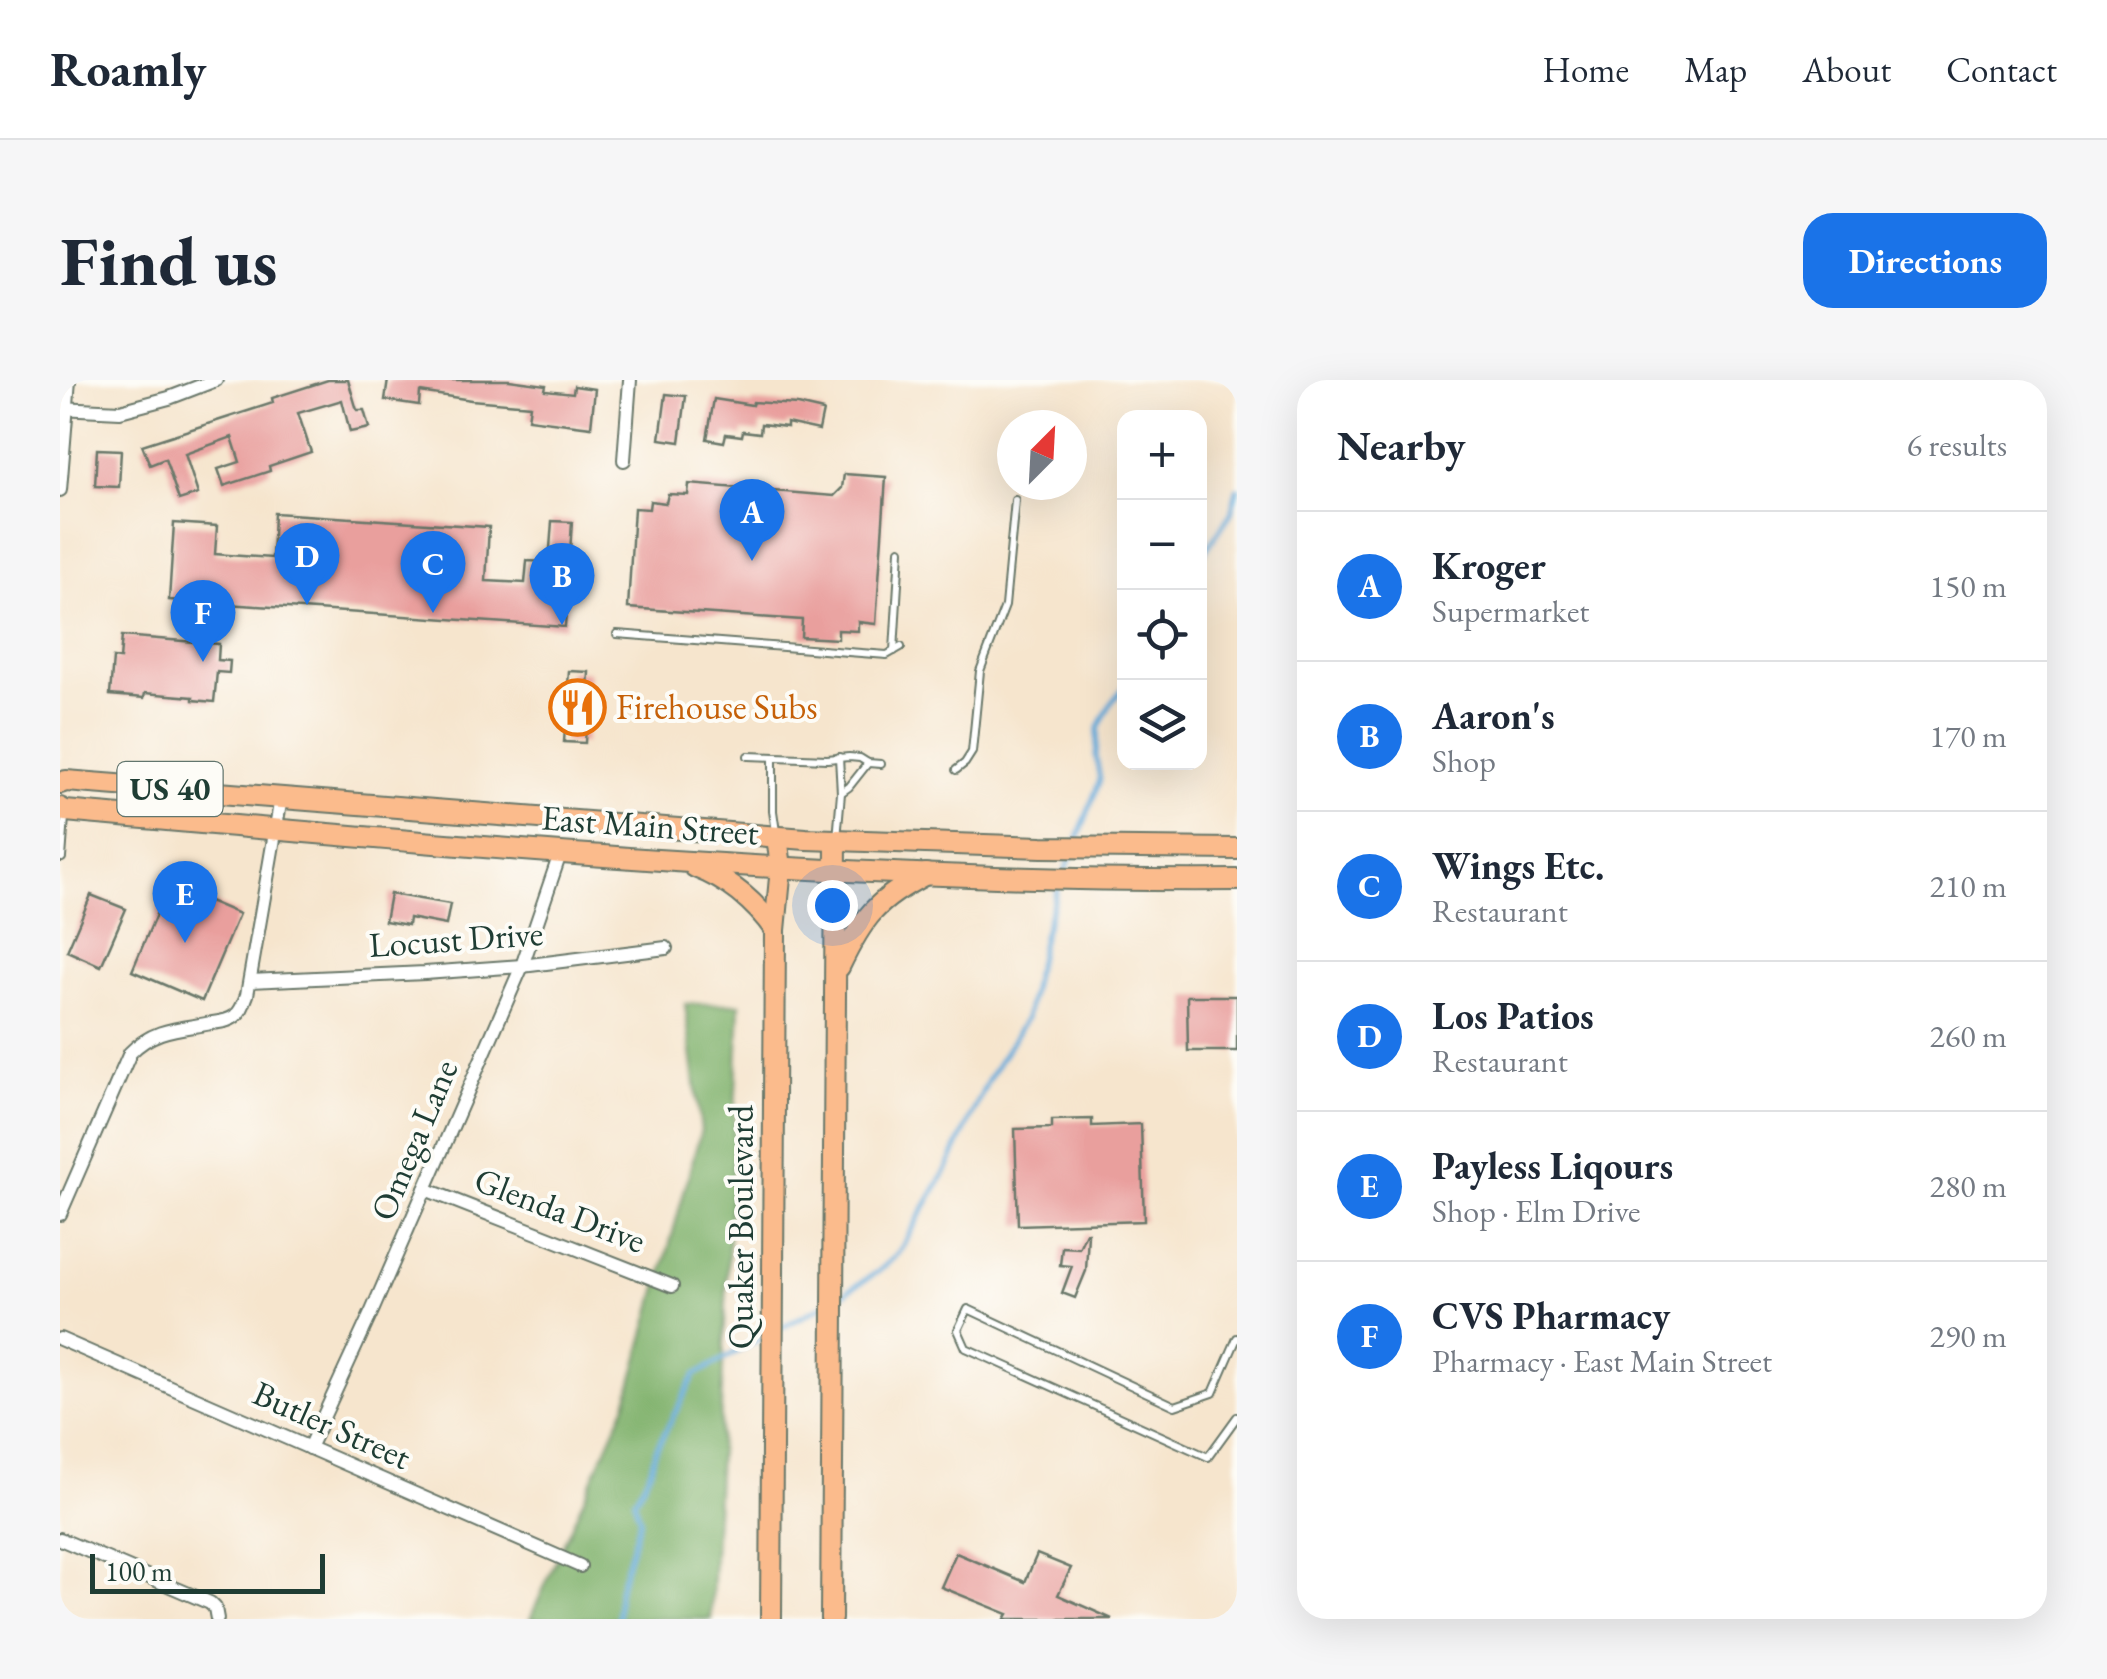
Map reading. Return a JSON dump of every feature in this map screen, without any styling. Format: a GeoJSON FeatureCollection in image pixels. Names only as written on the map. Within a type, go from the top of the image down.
{"type":"FeatureCollection","features":[{"type":"Feature","properties":{"kind":"main road","name":"East Main Street"},"geometry":{"type":"LineString","coordinates":[[60,783],[66,780],[776,837],[1237,850]]}},
{"type":"Feature","properties":{"kind":"main road","name":"East Main Street"},"geometry":{"type":"LineString","coordinates":[[63,809],[276,829],[836,870],[1237,880]]}},
{"type":"Feature","properties":{"kind":"main road","name":"Quaker Boulevard"},"geometry":{"type":"LineString","coordinates":[[771,1619],[776,930],[782,866],[776,837]]}},
{"type":"Feature","properties":{"kind":"main road"},"geometry":{"type":"LineString","coordinates":[[831,1619],[836,840]]}},
{"type":"Feature","properties":{"kind":"main road"},"geometry":{"type":"LineString","coordinates":[[680,860],[734,886],[776,930]]}},
{"type":"Feature","properties":{"kind":"main road"},"geometry":{"type":"LineString","coordinates":[[836,974],[865,918],[886,898],[927,874]]}},
{"type":"Feature","properties":{"kind":"street"},"geometry":{"type":"LineString","coordinates":[[60,490],[63,408],[69,380]]}},
{"type":"Feature","properties":{"kind":"street"},"geometry":{"type":"LineString","coordinates":[[63,408],[120,411],[216,380]]}},
{"type":"Feature","properties":{"kind":"street"},"geometry":{"type":"LineString","coordinates":[[624,460],[630,380]]}},
{"type":"Feature","properties":{"kind":"street"},"geometry":{"type":"LineString","coordinates":[[60,1214],[130,1053],[156,1034],[234,1018],[242,1008],[281,798]]}},
{"type":"Feature","properties":{"kind":"street","name":"Omega Lane"},"geometry":{"type":"LineString","coordinates":[[309,1448],[522,966],[561,851]]}},
{"type":"Feature","properties":{"kind":"street","name":"Locust Drive"},"geometry":{"type":"LineString","coordinates":[[250,981],[522,966],[666,948]]}},
{"type":"Feature","properties":{"kind":"street","name":"Glenda Drive"},"geometry":{"type":"LineString","coordinates":[[425,1189],[672,1286]]}},
{"type":"Feature","properties":{"kind":"street","name":"Butler Street"},"geometry":{"type":"LineString","coordinates":[[60,1339],[580,1566]]}},
{"type":"Feature","properties":{"kind":"street"},"geometry":{"type":"LineString","coordinates":[[60,1539],[210,1602],[216,1608],[217,1619]]}},
{"type":"Feature","properties":{"kind":"lane"},"geometry":{"type":"LineString","coordinates":[[956,770],[972,752],[980,671],[1005,606],[1015,500]]}},
{"type":"Feature","properties":{"kind":"lane"},"geometry":{"type":"LineString","coordinates":[[617,634],[887,655],[898,649],[900,550]]}},
{"type":"Feature","properties":{"kind":"lane"},"geometry":{"type":"LineString","coordinates":[[748,756],[860,758],[881,764]]}},
{"type":"Feature","properties":{"kind":"lane"},"geometry":{"type":"LineString","coordinates":[[836,840],[841,793],[839,757]]}},
{"type":"Feature","properties":{"kind":"lane"},"geometry":{"type":"LineString","coordinates":[[774,758],[776,837]]}},
{"type":"Feature","properties":{"kind":"lane"},"geometry":{"type":"LineString","coordinates":[[841,793],[868,763]]}},
{"type":"Feature","properties":{"kind":"lane"},"geometry":{"type":"LineString","coordinates":[[60,858],[63,809]]}},
{"type":"Feature","properties":{"kind":"lane"},"geometry":{"type":"LineString","coordinates":[[1237,1338],[1212,1393],[1175,1406],[968,1309],[958,1330],[966,1348],[1208,1457],[1237,1417]]}},
{"type":"Feature","properties":{"kind":"green space"},"geometry":{"type":"Polygon","coordinates":[[[685,1004],[740,1004],[711,1619],[530,1619],[626,1404],[701,1130],[685,1004]]]}},
{"type":"Feature","properties":{"kind":"building"},"geometry":{"type":"Polygon","coordinates":[[[328,380],[348,380],[357,410],[364,410],[369,428],[350,432],[342,400],[298,413],[311,452],[224,486],[218,469],[240,462],[232,437],[185,454],[198,494],[179,500],[165,459],[150,465],[142,445],[273,403],[272,398],[328,380]]]}},
{"type":"Feature","properties":{"kind":"building"},"geometry":{"type":"Polygon","coordinates":[[[388,380],[509,380],[573,393],[574,386],[595,389],[591,427],[528,419],[530,405],[420,392],[419,405],[385,400],[388,380]]]}},
{"type":"Feature","properties":{"kind":"building"},"geometry":{"type":"Polygon","coordinates":[[[666,394],[686,396],[680,442],[660,439],[666,394]]]}},
{"type":"Feature","properties":{"kind":"building"},"geometry":{"type":"Polygon","coordinates":[[[714,399],[752,405],[797,405],[823,411],[819,430],[787,423],[787,427],[761,424],[760,433],[726,434],[724,442],[707,439],[714,399]]]}},
{"type":"Feature","properties":{"kind":"building"},"geometry":{"type":"Polygon","coordinates":[[[97,449],[121,450],[119,487],[95,486],[97,449]]]}},
{"type":"Feature","properties":{"kind":"building"},"geometry":{"type":"Polygon","coordinates":[[[844,474],[886,477],[876,624],[858,622],[858,631],[838,630],[838,639],[801,637],[802,620],[628,608],[634,508],[649,509],[650,501],[666,503],[668,494],[688,495],[689,484],[834,496],[842,488],[844,474]]]}},
{"type":"Feature","properties":{"kind":"building"},"geometry":{"type":"Polygon","coordinates":[[[274,513],[489,527],[486,581],[525,583],[527,561],[549,562],[552,521],[572,522],[565,627],[169,600],[174,523],[217,526],[215,554],[272,558],[274,513]]]}},
{"type":"Feature","properties":{"kind":"building"},"geometry":{"type":"Polygon","coordinates":[[[122,636],[219,644],[218,660],[230,661],[229,673],[217,672],[214,702],[145,693],[144,698],[110,695],[113,658],[120,659],[122,636]]]}},
{"type":"Feature","properties":{"kind":"building","name":"Firehouse Subs"},"geometry":{"type":"Polygon","coordinates":[[[569,671],[589,672],[585,743],[564,742],[569,671]]]}},
{"type":"Feature","properties":{"kind":"building"},"geometry":{"type":"Polygon","coordinates":[[[169,884],[239,914],[202,1001],[132,971],[169,884]]]}},
{"type":"Feature","properties":{"kind":"building"},"geometry":{"type":"Polygon","coordinates":[[[390,894],[450,904],[446,925],[409,918],[408,925],[385,921],[390,894]]]}},
{"type":"Feature","properties":{"kind":"building"},"geometry":{"type":"Polygon","coordinates":[[[91,895],[126,909],[101,966],[67,951],[91,895]]]}},
{"type":"Feature","properties":{"kind":"building"},"geometry":{"type":"Polygon","coordinates":[[[1187,996],[1237,996],[1237,1051],[1188,1051],[1187,996]]]}},
{"type":"Feature","properties":{"kind":"building"},"geometry":{"type":"Polygon","coordinates":[[[1092,1119],[1092,1126],[1141,1124],[1144,1221],[1018,1225],[1015,1129],[1052,1128],[1052,1120],[1092,1119]]]}},
{"type":"Feature","properties":{"kind":"building"},"geometry":{"type":"Polygon","coordinates":[[[1086,1233],[1086,1271],[1075,1298],[1062,1293],[1072,1266],[1060,1265],[1062,1247],[1079,1248],[1086,1233]]]}},
{"type":"Feature","properties":{"kind":"building"},"geometry":{"type":"Polygon","coordinates":[[[956,1553],[1025,1582],[1037,1554],[1071,1568],[1058,1595],[1112,1619],[1005,1619],[1008,1614],[941,1587],[956,1553]]]}},
{"type":"Feature","properties":{"kind":"waterway"},"geometry":{"type":"LineString","coordinates":[[1207,549],[1231,513],[1237,489]]}},
{"type":"Feature","properties":{"kind":"waterway"},"geometry":{"type":"LineString","coordinates":[[1077,841],[1100,780],[1096,756],[1098,729],[1117,696]]}},
{"type":"Feature","properties":{"kind":"waterway"},"geometry":{"type":"LineString","coordinates":[[1064,874],[1073,852]]}},
{"type":"Feature","properties":{"kind":"waterway"},"geometry":{"type":"LineString","coordinates":[[840,1296],[898,1254],[947,1169],[988,1080],[1026,1018],[1043,936],[1059,884]]}},
{"type":"Feature","properties":{"kind":"waterway"},"geometry":{"type":"LineString","coordinates":[[779,1329],[826,1304]]}},
{"type":"Feature","properties":{"kind":"waterway"},"geometry":{"type":"LineString","coordinates":[[618,1619],[618,1593],[640,1519],[634,1501],[651,1469],[655,1451],[695,1375],[765,1336]]}},
{"type":"Feature","properties":{"kind":"place","name":"Kroger"},"geometry":{"type":"Point","coordinates":[752,561]}},
{"type":"Feature","properties":{"kind":"place","name":"Los Patios"},"geometry":{"type":"Point","coordinates":[307,605]}},
{"type":"Feature","properties":{"kind":"place","name":"Wings Etc."},"geometry":{"type":"Point","coordinates":[433,613]}},
{"type":"Feature","properties":{"kind":"place","name":"Aaron's"},"geometry":{"type":"Point","coordinates":[562,625]}},
{"type":"Feature","properties":{"kind":"place","name":"CVS Pharmacy"},"geometry":{"type":"Point","coordinates":[203,662]}},
{"type":"Feature","properties":{"kind":"place","name":"Firehouse Subs"},"geometry":{"type":"Point","coordinates":[577,707]}},
{"type":"Feature","properties":{"kind":"place","name":"Payless Liqours"},"geometry":{"type":"Point","coordinates":[185,943]}}]}
